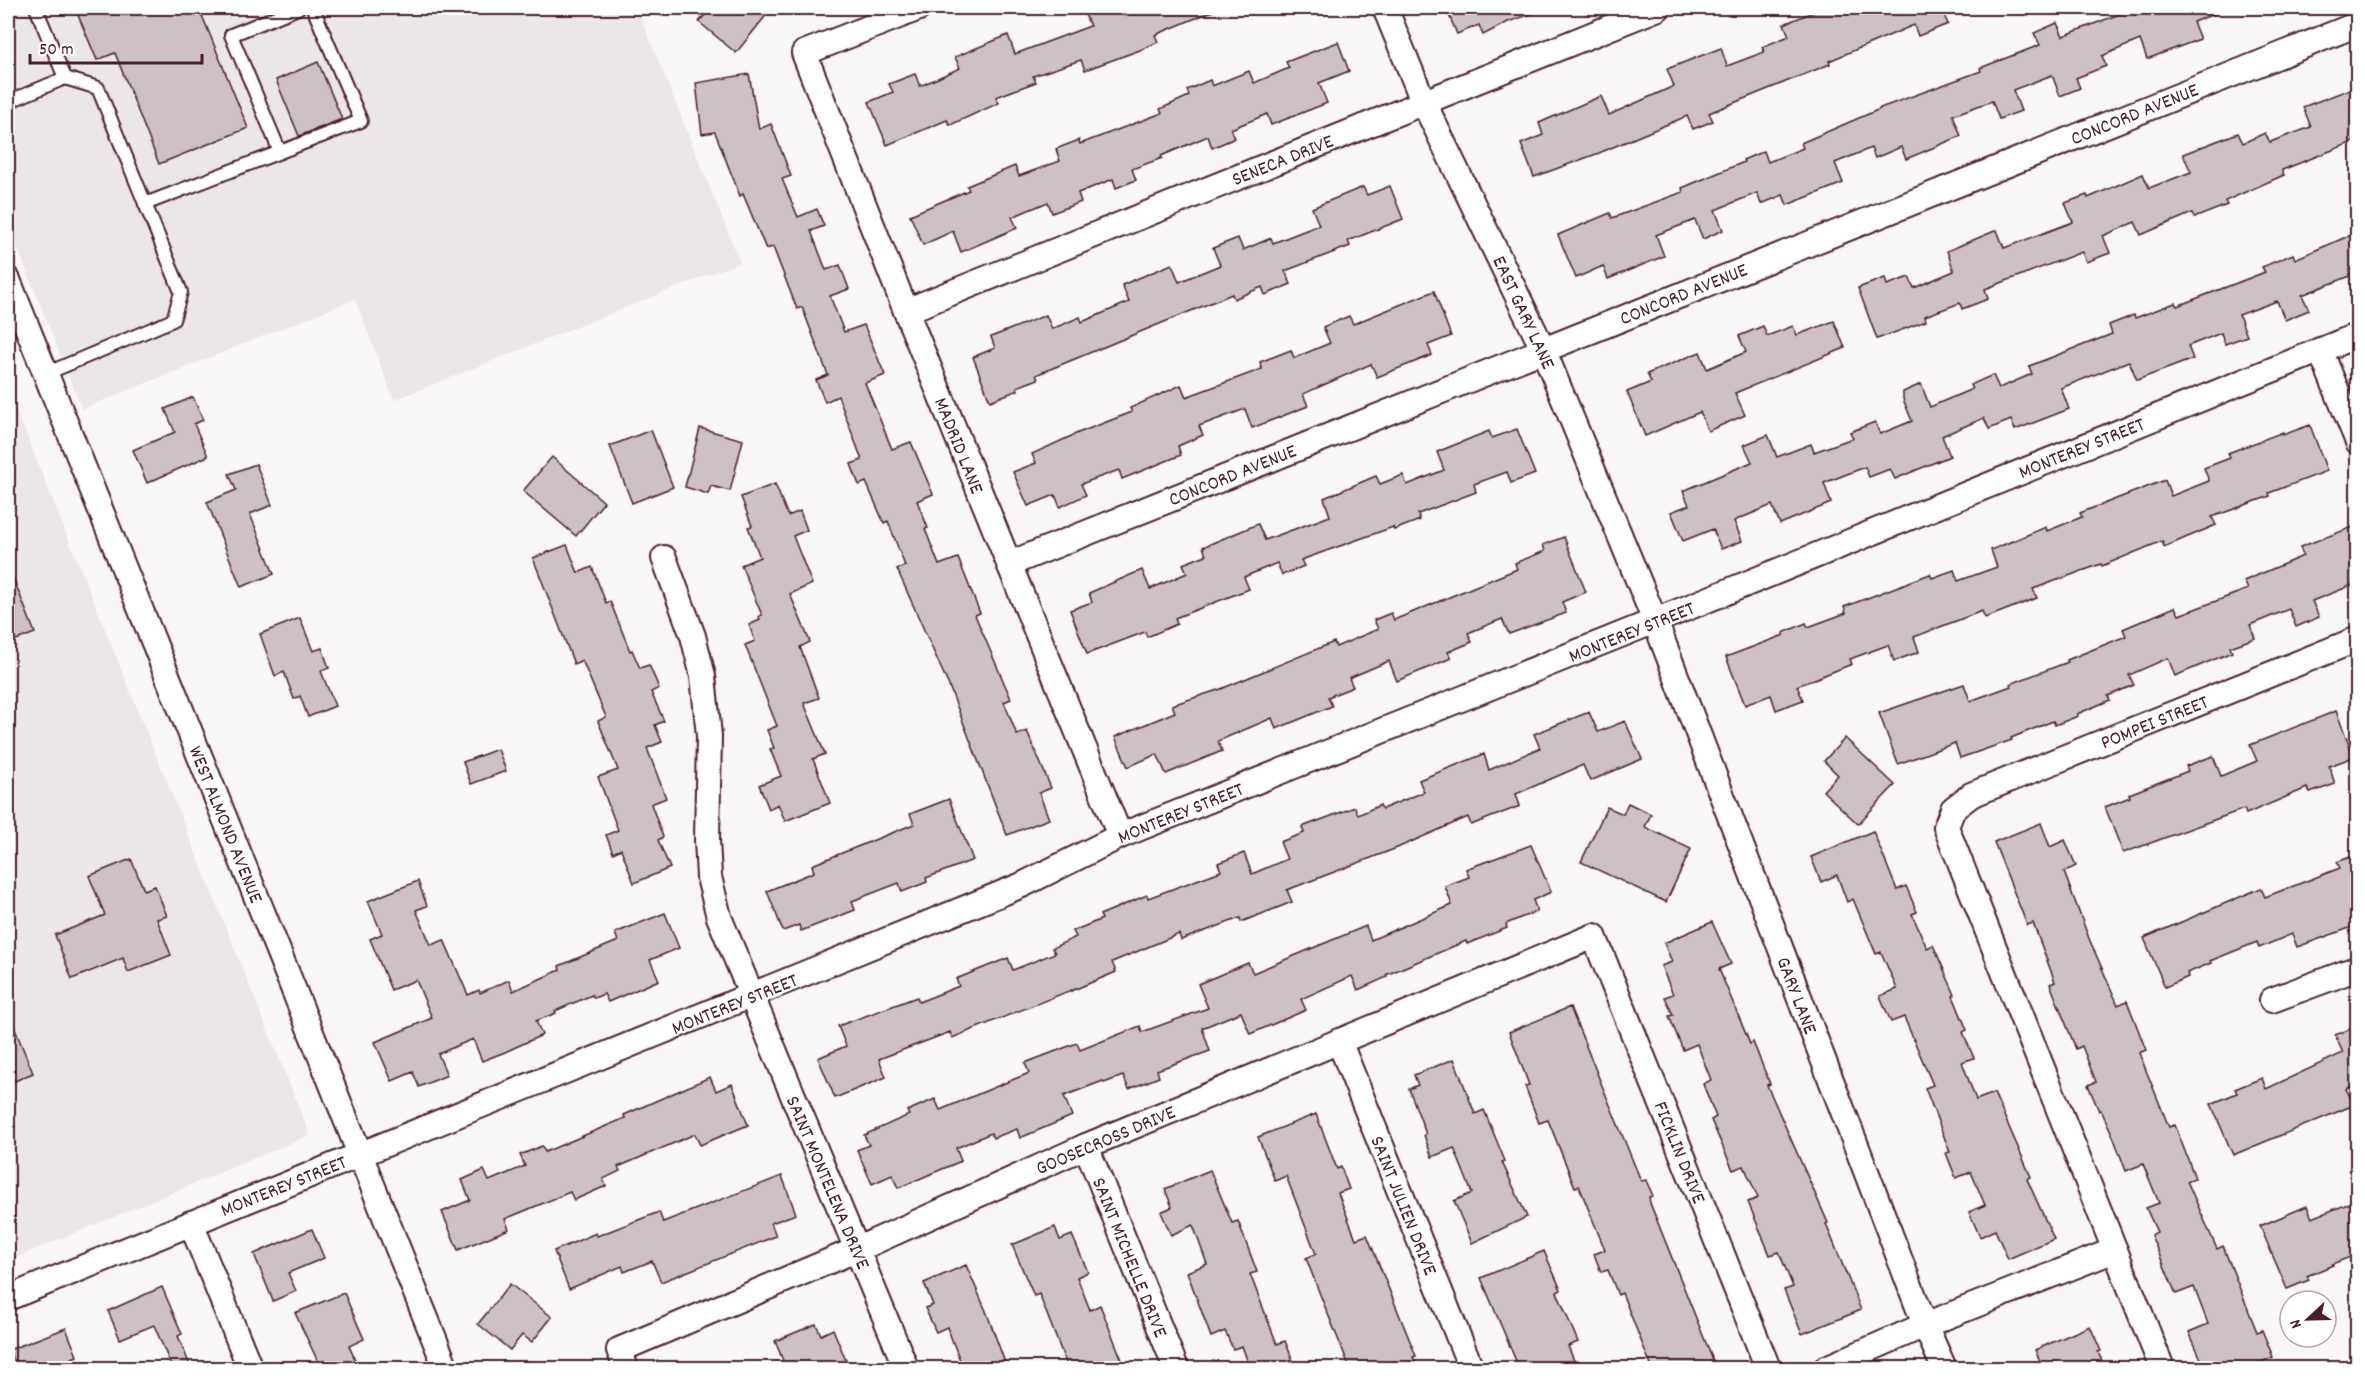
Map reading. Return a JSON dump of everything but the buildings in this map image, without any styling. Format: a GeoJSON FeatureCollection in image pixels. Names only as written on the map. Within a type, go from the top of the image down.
{"type":"FeatureCollection","features":[{"type":"Feature","properties":{"kind":"street","name":"MADRID LANE"},"geometry":{"type":"LineString","coordinates":[[919,8],[804,53],[906,311],[1120,836]]}},
{"type":"Feature","properties":{"kind":"street","name":"EAST GARY LANE"},"geometry":{"type":"LineString","coordinates":[[1385,8],[1423,101],[1543,349],[1655,621]]}},
{"type":"Feature","properties":{"kind":"street","name":"SENECA DRIVE"},"geometry":{"type":"LineString","coordinates":[[906,311],[1658,8]]}},
{"type":"Feature","properties":{"kind":"street","name":"CONCORD AVENUE"},"geometry":{"type":"LineString","coordinates":[[1009,564],[2358,24]]}},
{"type":"Feature","properties":{"kind":"street","name":"WEST ALMOND AVENUE"},"geometry":{"type":"LineString","coordinates":[[8,280],[12,306],[45,374],[446,1368]]}},
{"type":"Feature","properties":{"kind":"street","name":"MONTEREY STREET"},"geometry":{"type":"LineString","coordinates":[[8,1298],[1022,885],[1120,836],[2320,350],[2356,339]]}},
{"type":"Feature","properties":{"kind":"street"},"geometry":{"type":"LineString","coordinates":[[2320,350],[2358,442]]}},
{"type":"Feature","properties":{"kind":"street","name":"SAINT MONTELENA DRIVE"},"geometry":{"type":"LineString","coordinates":[[664,558],[693,636],[703,676],[709,736],[707,840],[709,878],[719,917],[906,1368]]}},
{"type":"Feature","properties":{"kind":"street","name":"GARY LANE"},"geometry":{"type":"LineString","coordinates":[[1655,621],[1925,1325],[1944,1368]]}},
{"type":"Feature","properties":{"kind":"street","name":"POMPEI STREET"},"geometry":{"type":"LineString","coordinates":[[2115,1250],[1946,827],[1953,809],[1971,795],[2357,641]]}},
{"type":"Feature","properties":{"kind":"street","name":"GOOSECROSS DRIVE"},"geometry":{"type":"LineString","coordinates":[[623,1359],[1086,1146],[1594,936]]}},
{"type":"Feature","properties":{"kind":"street","name":"FICKLIN DRIVE"},"geometry":{"type":"LineString","coordinates":[[1594,936],[1768,1368]]}},
{"type":"Feature","properties":{"kind":"street"},"geometry":{"type":"LineString","coordinates":[[2272,1000],[2358,968]]}},
{"type":"Feature","properties":{"kind":"street","name":"SAINT JULIEN DRIVE"},"geometry":{"type":"LineString","coordinates":[[1339,1041],[1471,1368]]}},
{"type":"Feature","properties":{"kind":"street","name":"SAINT MICHELLE DRIVE"},"geometry":{"type":"LineString","coordinates":[[1086,1146],[1176,1368]]}},
{"type":"Feature","properties":{"kind":"street"},"geometry":{"type":"LineString","coordinates":[[191,1223],[250,1368]]}},
{"type":"Feature","properties":{"kind":"street"},"geometry":{"type":"LineString","coordinates":[[1826,1368],[1925,1325],[2115,1250],[2162,1368]]}},
{"type":"Feature","properties":{"kind":"lane"},"geometry":{"type":"LineString","coordinates":[[36,8],[66,78]]}},
{"type":"Feature","properties":{"kind":"lane"},"geometry":{"type":"LineString","coordinates":[[280,152],[231,35],[298,8]]}},
{"type":"Feature","properties":{"kind":"lane"},"geometry":{"type":"LineString","coordinates":[[145,204],[361,121],[313,8]]}},
{"type":"Feature","properties":{"kind":"lane"},"geometry":{"type":"LineString","coordinates":[[8,102],[66,78],[98,88],[181,292],[173,320],[45,374]]}},
{"type":"Feature","properties":{"kind":"shaded area"},"geometry":{"type":"Polygon","coordinates":[[[8,8],[637,8],[740,262],[394,400],[355,299],[82,409],[8,224],[8,8]]]}},
{"type":"Feature","properties":{"kind":"shaded area"},"geometry":{"type":"Polygon","coordinates":[[[8,390],[310,1135],[8,1261],[8,390]]]}}]}
